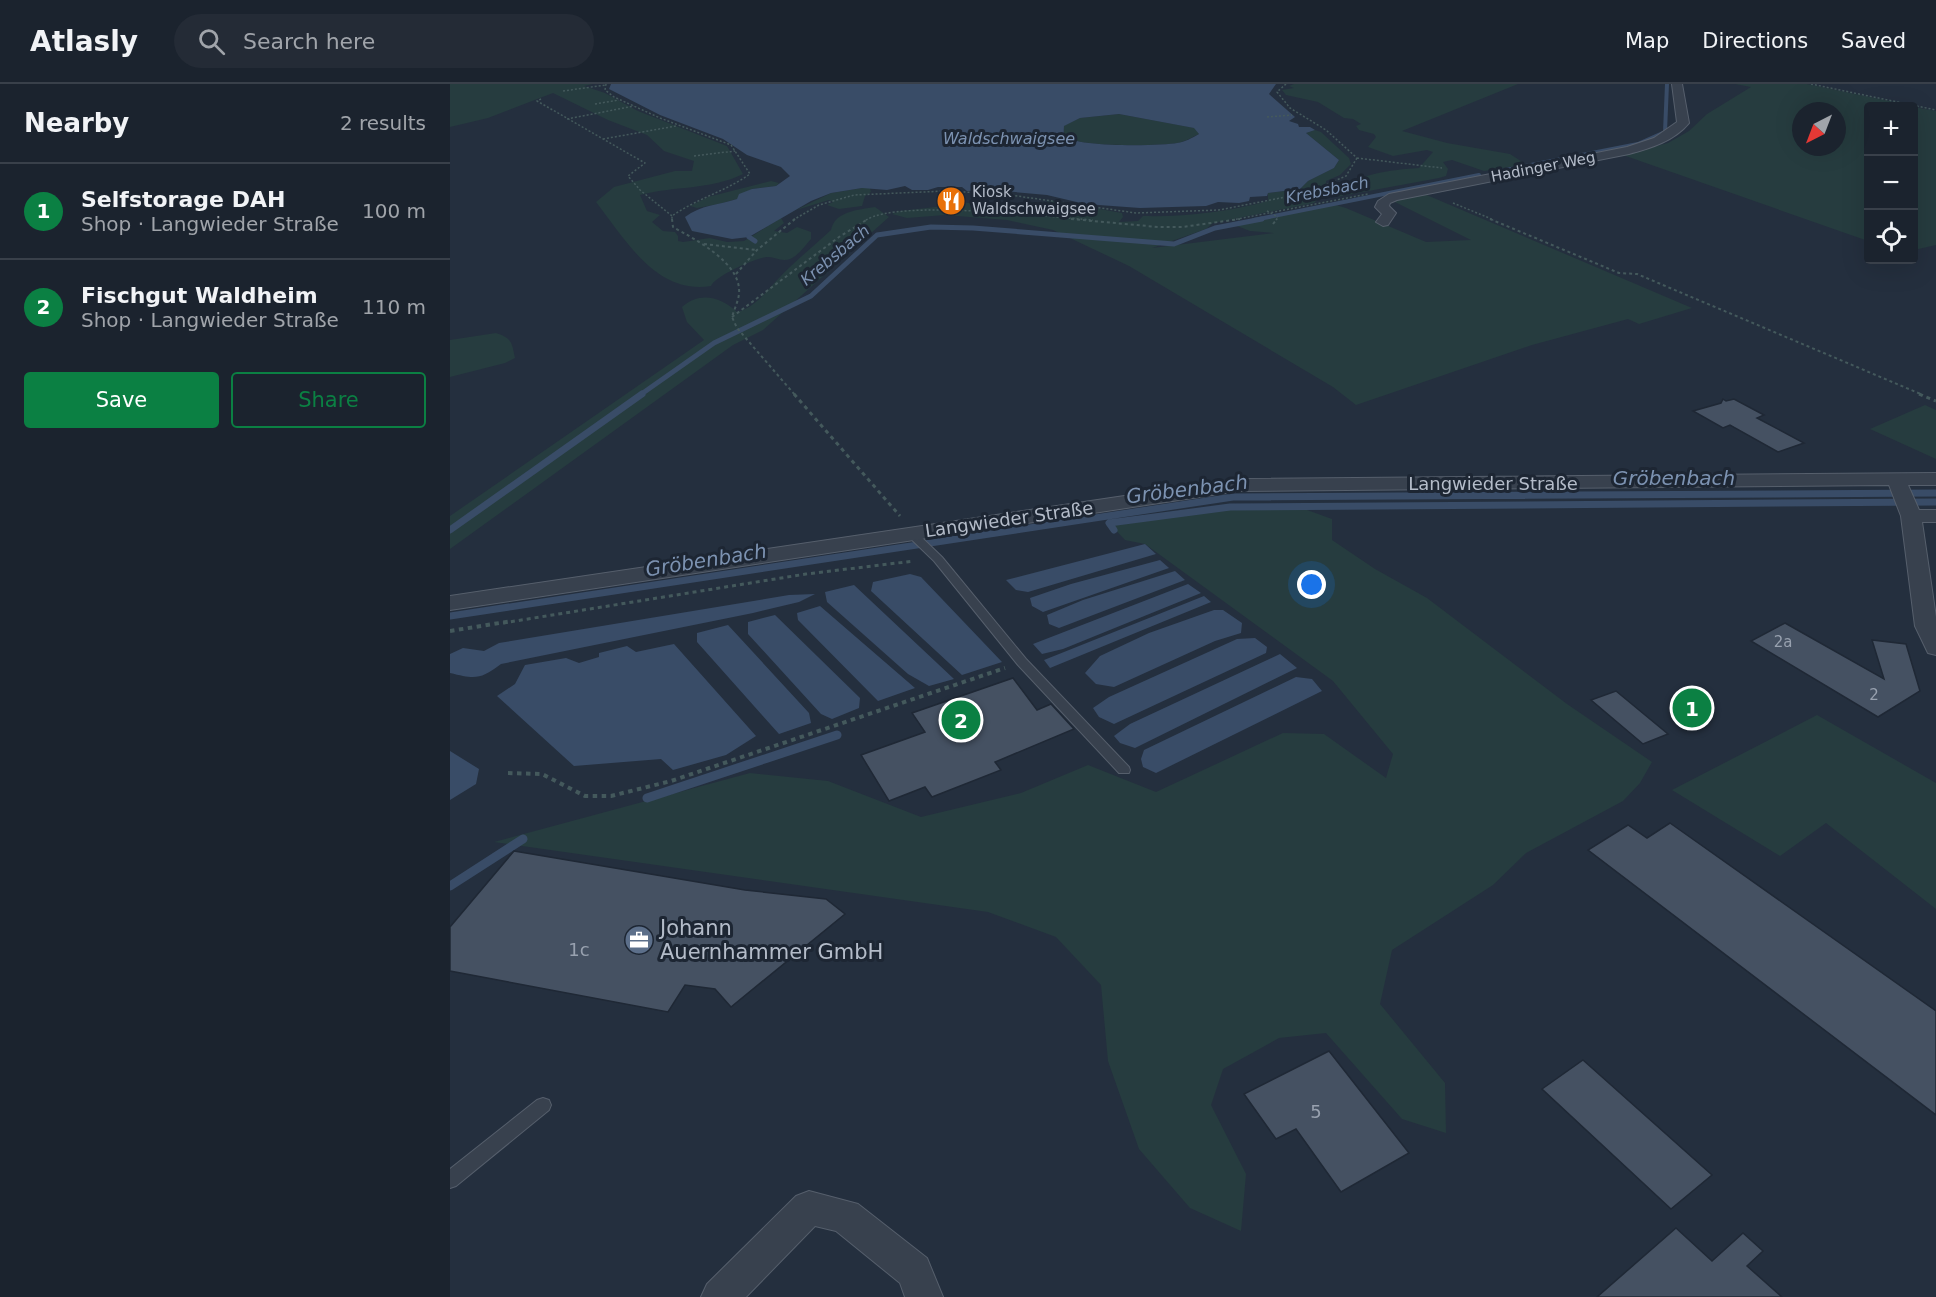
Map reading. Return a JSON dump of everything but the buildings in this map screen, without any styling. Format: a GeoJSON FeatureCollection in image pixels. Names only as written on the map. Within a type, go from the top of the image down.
{"type":"FeatureCollection","features":[{"type":"Feature","properties":{"kind":"street","name":"Hadinger Weg"},"geometry":{"type":"LineString","coordinates":[[1383,222],[1389,213],[1382,207],[1384,201],[1425,190],[1651,144],[1671,135],[1683,123],[1677,84]]}},
{"type":"Feature","properties":{"kind":"street"},"geometry":{"type":"LineString","coordinates":[[1896,479],[1911,516],[1926,626],[1936,648]]}},
{"type":"Feature","properties":{"kind":"street","name":"Langwieder Straße"},"geometry":{"type":"LineString","coordinates":[[450,603],[916,537],[1239,485],[1936,480]]}},
{"type":"Feature","properties":{"kind":"street"},"geometry":{"type":"LineString","coordinates":[[1911,516],[1936,516]]}},
{"type":"Feature","properties":{"kind":"street"},"geometry":{"type":"LineString","coordinates":[[720,1297],[809,1208],[845,1216],[914,1271],[924,1297]]}},
{"type":"Feature","properties":{"kind":"lane"},"geometry":{"type":"LineString","coordinates":[[916,537],[935,556],[1023,663],[1124,770]]}},
{"type":"Feature","properties":{"kind":"lane"},"geometry":{"type":"LineString","coordinates":[[450,1180],[543,1105]]}},
{"type":"Feature","properties":{"kind":"path"},"geometry":{"type":"LineString","coordinates":[[563,91],[606,84],[605,90],[620,100],[731,145],[750,174],[742,180],[687,204],[672,216]]}},
{"type":"Feature","properties":{"kind":"path"},"geometry":{"type":"LineString","coordinates":[[1286,84],[1277,92],[1282,99],[1322,128],[1357,158],[1450,169]]}},
{"type":"Feature","properties":{"kind":"path"},"geometry":{"type":"LineString","coordinates":[[1811,84],[1936,110]]}},
{"type":"Feature","properties":{"kind":"path"},"geometry":{"type":"LineString","coordinates":[[541,99],[537,101],[645,163],[628,176],[640,190],[672,216],[673,227],[704,244],[736,273],[739,294],[732,317],[737,328],[893,506],[916,537]]}},
{"type":"Feature","properties":{"kind":"path"},"geometry":{"type":"LineString","coordinates":[[595,104],[620,100]]}},
{"type":"Feature","properties":{"kind":"path"},"geometry":{"type":"LineString","coordinates":[[567,119],[634,106]]}},
{"type":"Feature","properties":{"kind":"path"},"geometry":{"type":"LineString","coordinates":[[1267,117],[1292,114]]}},
{"type":"Feature","properties":{"kind":"path"},"geometry":{"type":"LineString","coordinates":[[603,140],[678,125]]}},
{"type":"Feature","properties":{"kind":"path"},"geometry":{"type":"LineString","coordinates":[[694,156],[735,151]]}},
{"type":"Feature","properties":{"kind":"path"},"geometry":{"type":"LineString","coordinates":[[736,273],[757,250],[797,217],[819,205],[854,195],[898,192],[1003,194],[1136,213],[1209,211],[1296,195],[1325,185],[1346,176],[1357,158]]}},
{"type":"Feature","properties":{"kind":"path"},"geometry":{"type":"LineString","coordinates":[[1425,190],[1619,273],[1637,274],[1936,401]]}},
{"type":"Feature","properties":{"kind":"path"},"geometry":{"type":"LineString","coordinates":[[732,317],[839,237],[874,216],[923,209],[1182,227],[1217,223],[1374,192]]}},
{"type":"Feature","properties":{"kind":"path"},"geometry":{"type":"LineString","coordinates":[[1267,211],[1278,217],[1273,224]]}},
{"type":"Feature","properties":{"kind":"path"},"geometry":{"type":"LineString","coordinates":[[704,244],[757,250]]}},
{"type":"Feature","properties":{"kind":"path"},"geometry":{"type":"LineString","coordinates":[[450,632],[806,573],[935,556]]}},
{"type":"Feature","properties":{"kind":"path"},"geometry":{"type":"LineString","coordinates":[[508,773],[542,774],[585,796],[611,796],[670,781],[1023,663]]}},
{"type":"Feature","properties":{"kind":"green space"},"geometry":{"type":"Polygon","coordinates":[[[450,84],[593,84],[584,86],[605,93],[638,111],[727,146],[743,174],[718,183],[640,195],[647,211],[660,215],[652,222],[663,231],[675,232],[678,241],[683,242],[710,238],[727,242],[744,241],[781,218],[784,223],[774,231],[787,233],[797,227],[811,232],[811,239],[799,253],[790,259],[768,257],[755,260],[728,272],[711,286],[691,286],[674,282],[658,273],[644,261],[596,202],[614,187],[675,171],[692,171],[694,161],[664,151],[647,135],[608,120],[553,93],[488,118],[450,127],[450,84]]]}},
{"type":"Feature","properties":{"kind":"green space"},"geometry":{"type":"Polygon","coordinates":[[[1294,84],[1518,84],[1402,131],[1447,143],[1510,154],[1524,163],[1484,171],[1452,160],[1443,162],[1448,169],[1446,176],[1336,197],[1334,196],[1342,188],[1362,178],[1385,172],[1419,168],[1433,152],[1427,150],[1393,156],[1368,147],[1376,137],[1374,134],[1359,130],[1356,126],[1361,124],[1353,119],[1344,118],[1318,102],[1286,95],[1282,90],[1294,88],[1289,86],[1294,84]]]}},
{"type":"Feature","properties":{"kind":"green space"},"geometry":{"type":"Polygon","coordinates":[[[1735,84],[1807,84],[1894,102],[1864,102],[1864,240],[1623,155],[1668,143],[1689,131],[1707,114],[1751,87],[1735,84]]]}},
{"type":"Feature","properties":{"kind":"green space"},"geometry":{"type":"Polygon","coordinates":[[[1918,108],[1936,111],[1936,245],[1918,249],[1918,108]]]}},
{"type":"Feature","properties":{"kind":"green space"},"geometry":{"type":"Polygon","coordinates":[[[1119,114],[1195,128],[1199,134],[1177,143],[1137,145],[1083,142],[1071,139],[1064,133],[1063,126],[1080,118],[1119,114]]]}},
{"type":"Feature","properties":{"kind":"green space"},"geometry":{"type":"Polygon","coordinates":[[[1315,130],[1321,132],[1349,158],[1351,164],[1340,175],[1326,181],[1326,191],[1314,203],[1213,223],[1206,229],[1152,248],[1274,233],[1250,231],[1232,224],[1329,203],[1426,242],[1471,240],[1391,200],[1422,193],[1692,308],[1639,324],[1628,319],[1532,345],[1356,405],[1333,387],[1129,266],[1053,230],[1007,220],[945,215],[907,218],[892,214],[900,211],[953,205],[959,202],[998,206],[1056,201],[1122,213],[1123,217],[1119,222],[1138,221],[1143,216],[1190,215],[1222,211],[1268,201],[1268,193],[1300,189],[1308,181],[1334,168],[1339,160],[1306,133],[1315,130]]]}},
{"type":"Feature","properties":{"kind":"green space"},"geometry":{"type":"Polygon","coordinates":[[[771,181],[779,183],[776,186],[752,189],[737,199],[719,204],[697,208],[690,206],[708,197],[771,181]]]}},
{"type":"Feature","properties":{"kind":"green space"},"geometry":{"type":"Polygon","coordinates":[[[870,188],[871,192],[865,196],[862,206],[839,209],[827,205],[833,202],[829,200],[796,210],[831,193],[870,188]]]}},
{"type":"Feature","properties":{"kind":"green space"},"geometry":{"type":"Polygon","coordinates":[[[875,207],[889,217],[763,330],[733,345],[450,549],[450,516],[704,340],[687,322],[682,307],[696,299],[710,298],[724,303],[737,312],[744,310],[760,298],[831,230],[833,224],[842,215],[875,207]]]}},
{"type":"Feature","properties":{"kind":"green space"},"geometry":{"type":"Polygon","coordinates":[[[496,333],[510,342],[515,358],[505,363],[450,377],[450,340],[496,333]]]}},
{"type":"Feature","properties":{"kind":"green space"},"geometry":{"type":"Polygon","coordinates":[[[1925,405],[1936,410],[1936,459],[1870,429],[1925,405]]]}},
{"type":"Feature","properties":{"kind":"green space"},"geometry":{"type":"Polygon","coordinates":[[[1296,506],[1332,519],[1332,540],[1375,569],[1427,598],[1567,704],[1652,762],[1640,783],[1623,801],[1526,853],[1493,885],[1392,950],[1380,1004],[1445,1083],[1446,1133],[1402,1119],[1326,1033],[1279,1038],[1223,1069],[1211,1105],[1246,1174],[1241,1231],[1190,1208],[1139,1149],[1108,1061],[1101,985],[1056,937],[988,912],[494,842],[750,773],[828,781],[921,817],[1021,793],[1088,765],[1156,792],[1283,733],[1324,734],[1386,778],[1393,754],[1333,681],[1145,544],[1125,540],[1109,523],[1230,507],[1296,506]]]}},
{"type":"Feature","properties":{"kind":"green space"},"geometry":{"type":"Polygon","coordinates":[[[1817,715],[1936,783],[1936,909],[1826,823],[1780,856],[1672,790],[1817,715]]]}},
{"type":"Feature","properties":{"kind":"water","name":"Waldschwaigsee"},"geometry":{"type":"Polygon","coordinates":[[[611,84],[1276,84],[1269,94],[1295,117],[1289,121],[1298,124],[1299,127],[1310,127],[1315,130],[1306,133],[1339,160],[1334,168],[1308,181],[1300,189],[1250,197],[1249,201],[1239,203],[1218,202],[1206,206],[1140,208],[1085,204],[1047,195],[992,190],[967,191],[962,187],[938,187],[928,190],[912,190],[905,186],[887,190],[862,188],[831,193],[811,201],[749,237],[732,239],[692,231],[685,217],[703,208],[737,199],[739,194],[752,189],[776,186],[790,176],[781,167],[747,155],[723,139],[660,115],[609,89],[611,84]],[[1119,114],[1080,118],[1064,126],[1064,130],[1065,135],[1071,139],[1083,142],[1137,145],[1183,142],[1199,134],[1194,128],[1119,114]]]}},
{"type":"Feature","properties":{"kind":"water"},"geometry":{"type":"Polygon","coordinates":[[[1145,544],[1156,554],[1028,592],[1016,590],[1006,580],[1145,544]]]}},
{"type":"Feature","properties":{"kind":"water"},"geometry":{"type":"Polygon","coordinates":[[[1160,560],[1169,568],[1043,612],[1032,606],[1030,598],[1071,584],[1160,560]]]}},
{"type":"Feature","properties":{"kind":"water"},"geometry":{"type":"Polygon","coordinates":[[[1175,571],[1185,580],[1059,628],[1049,624],[1047,615],[1083,600],[1175,571]]]}},
{"type":"Feature","properties":{"kind":"water"},"geometry":{"type":"Polygon","coordinates":[[[910,574],[921,577],[1002,662],[962,675],[871,591],[873,582],[910,574]]]}},
{"type":"Feature","properties":{"kind":"water"},"geometry":{"type":"Polygon","coordinates":[[[1188,584],[1201,593],[1063,649],[1042,654],[1033,644],[1188,584]]]}},
{"type":"Feature","properties":{"kind":"water"},"geometry":{"type":"Polygon","coordinates":[[[854,585],[954,679],[929,686],[908,674],[827,602],[825,592],[854,585]]]}},
{"type":"Feature","properties":{"kind":"water"},"geometry":{"type":"Polygon","coordinates":[[[815,594],[799,602],[753,613],[501,664],[477,677],[450,673],[450,654],[463,648],[484,651],[499,643],[789,595],[815,594]]]}},
{"type":"Feature","properties":{"kind":"water"},"geometry":{"type":"Polygon","coordinates":[[[1204,596],[1211,602],[1050,668],[1044,660],[1204,596]]]}},
{"type":"Feature","properties":{"kind":"water"},"geometry":{"type":"Polygon","coordinates":[[[820,606],[915,688],[878,701],[798,620],[797,613],[820,606]]]}},
{"type":"Feature","properties":{"kind":"water"},"geometry":{"type":"Polygon","coordinates":[[[1214,610],[1223,610],[1242,623],[1241,633],[1215,641],[1114,687],[1096,684],[1085,673],[1100,656],[1149,633],[1214,610]]]}},
{"type":"Feature","properties":{"kind":"water"},"geometry":{"type":"Polygon","coordinates":[[[775,615],[860,698],[859,708],[832,719],[821,714],[748,634],[748,622],[775,615]]]}},
{"type":"Feature","properties":{"kind":"water"},"geometry":{"type":"Polygon","coordinates":[[[728,625],[809,713],[811,723],[779,734],[697,642],[697,633],[728,625]]]}},
{"type":"Feature","properties":{"kind":"water"},"geometry":{"type":"Polygon","coordinates":[[[1255,638],[1267,647],[1266,653],[1114,724],[1099,717],[1093,708],[1109,697],[1237,639],[1255,638]]]}},
{"type":"Feature","properties":{"kind":"water"},"geometry":{"type":"Polygon","coordinates":[[[674,644],[756,736],[726,755],[673,770],[661,759],[574,766],[497,696],[515,684],[525,665],[566,658],[579,663],[599,657],[599,653],[627,646],[636,652],[674,644]]]}},
{"type":"Feature","properties":{"kind":"water"},"geometry":{"type":"Polygon","coordinates":[[[1280,654],[1297,668],[1135,748],[1120,743],[1114,736],[1130,724],[1280,654]]]}},
{"type":"Feature","properties":{"kind":"water"},"geometry":{"type":"Polygon","coordinates":[[[1296,677],[1312,679],[1322,691],[1156,773],[1143,767],[1141,759],[1144,750],[1296,677]]]}},
{"type":"Feature","properties":{"kind":"water"},"geometry":{"type":"Polygon","coordinates":[[[450,751],[479,769],[476,784],[450,800],[450,751]]]}},
{"type":"Feature","properties":{"kind":"waterway","name":"Krebsbach"},"geometry":{"type":"LineString","coordinates":[[1495,172],[1638,144],[1665,132],[1667,84]]}},
{"type":"Feature","properties":{"kind":"waterway","name":"Krebsbach"},"geometry":{"type":"LineString","coordinates":[[1254,220],[1479,175]]}},
{"type":"Feature","properties":{"kind":"waterway","name":"Krebsbach"},"geometry":{"type":"LineString","coordinates":[[640,395],[714,343],[811,296],[877,235],[931,227],[973,228],[1174,244],[1215,228],[1262,219]]}},
{"type":"Feature","properties":{"kind":"waterway"},"geometry":{"type":"LineString","coordinates":[[749,237],[755,241]]}},
{"type":"Feature","properties":{"kind":"waterway","name":"Krebsbach"},"geometry":{"type":"LineString","coordinates":[[450,530],[642,394]]}},
{"type":"Feature","properties":{"kind":"waterway","name":"Gröbenbach"},"geometry":{"type":"LineString","coordinates":[[450,616],[1233,497],[1936,493]]}},
{"type":"Feature","properties":{"kind":"waterway"},"geometry":{"type":"LineString","coordinates":[[1114,530],[1109,523],[1230,507],[1936,502]]}},
{"type":"Feature","properties":{"kind":"waterway"},"geometry":{"type":"LineString","coordinates":[[647,798],[837,735]]}},
{"type":"Feature","properties":{"kind":"waterway"},"geometry":{"type":"LineString","coordinates":[[450,886],[523,839]]}},
{"type":"Feature","properties":{"kind":"place","name":"Kiosk Waldschwaigsee"},"geometry":{"type":"Point","coordinates":[951,201]}},
{"type":"Feature","properties":{"kind":"place","name":"Selfstorage DAH"},"geometry":{"type":"Point","coordinates":[1692,708]}},
{"type":"Feature","properties":{"kind":"place","name":"Fischgut Waldheim"},"geometry":{"type":"Point","coordinates":[961,720]}},
{"type":"Feature","properties":{"kind":"place","name":"Johann Auernhammer GmbH"},"geometry":{"type":"Point","coordinates":[639,940]}}]}
